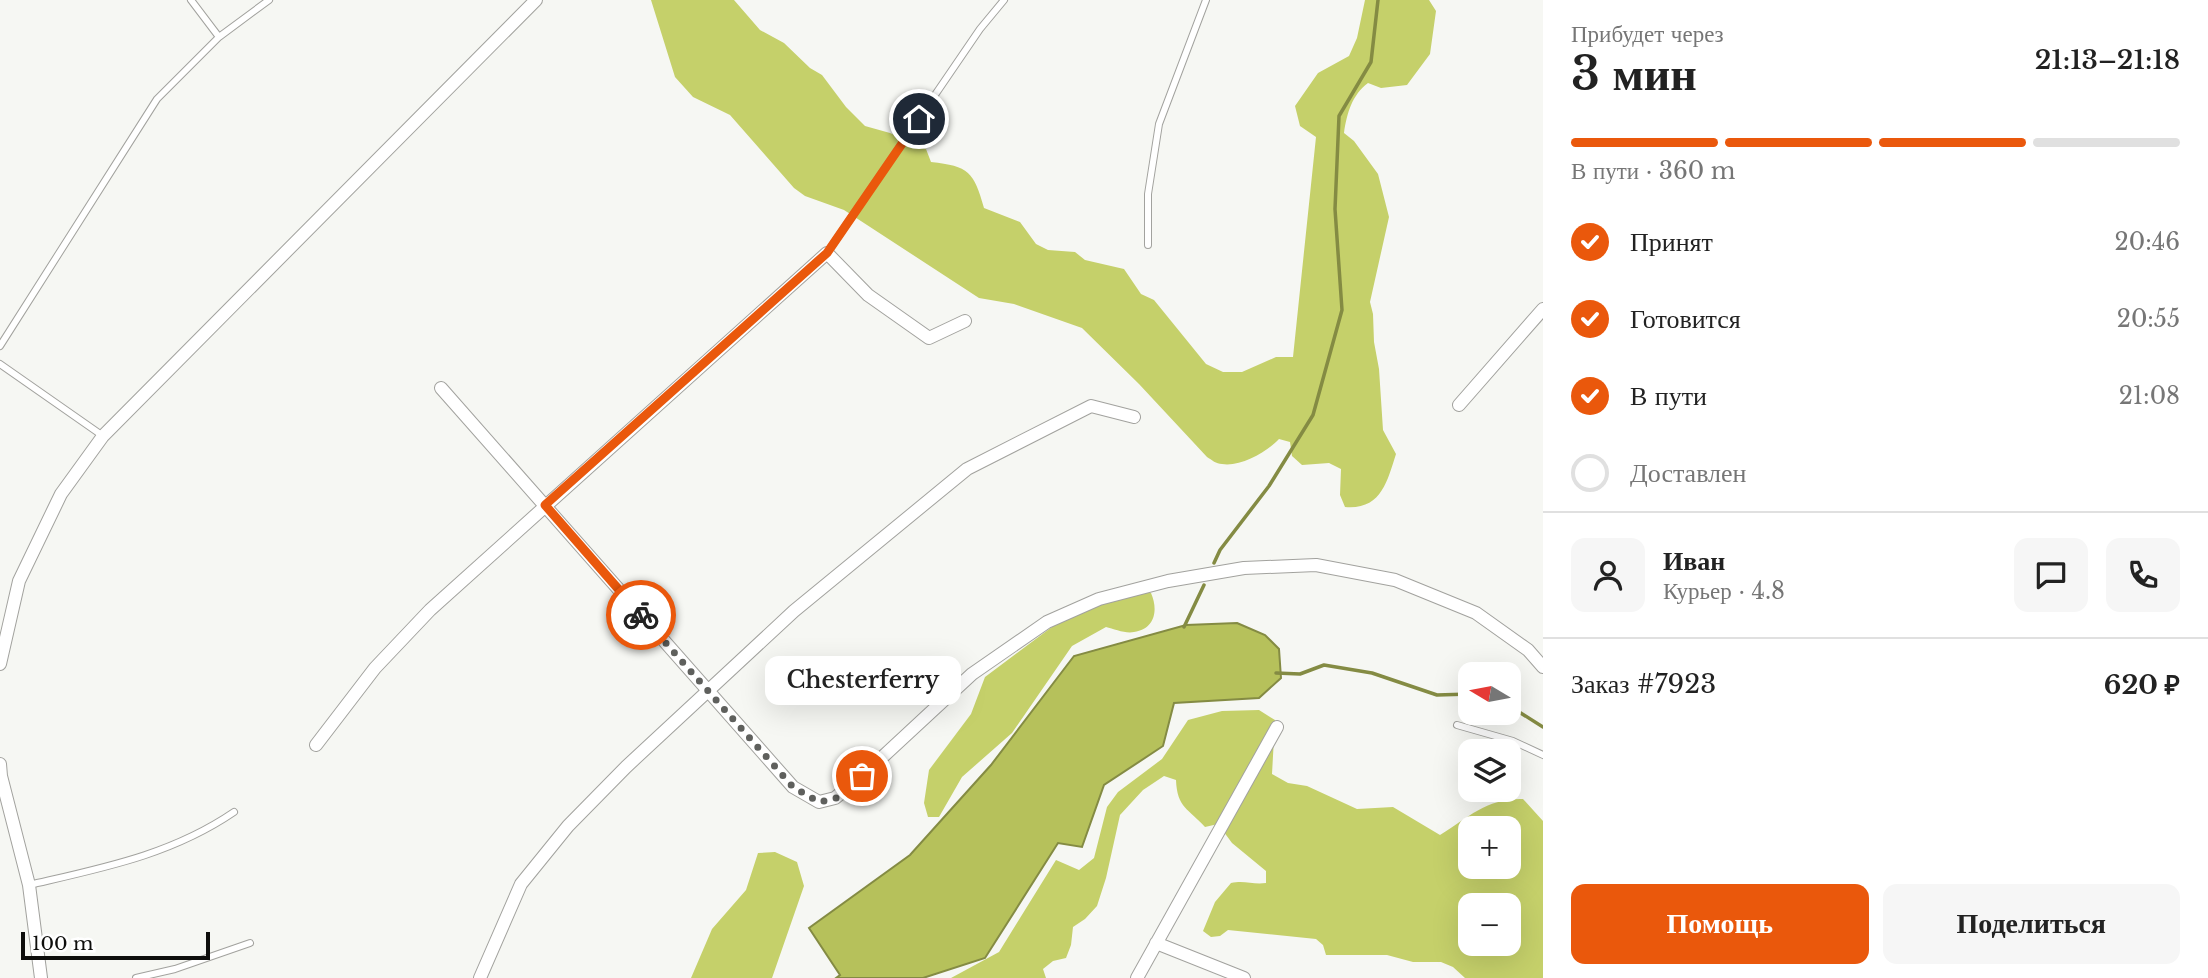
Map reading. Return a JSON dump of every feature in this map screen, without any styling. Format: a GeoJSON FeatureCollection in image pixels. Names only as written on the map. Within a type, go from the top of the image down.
{"type":"FeatureCollection","features":[{"type":"Feature","properties":{"kind":"street"},"geometry":{"type":"LineString","coordinates":[[0,664],[19,581],[61,494],[103,436],[532,1]]}},
{"type":"Feature","properties":{"kind":"street"},"geometry":{"type":"LineString","coordinates":[[316,745],[375,668],[430,610],[827,253],[868,295],[929,338],[965,321]]}},
{"type":"Feature","properties":{"kind":"street"},"geometry":{"type":"LineString","coordinates":[[1459,405],[1543,309]]}},
{"type":"Feature","properties":{"kind":"street"},"geometry":{"type":"LineString","coordinates":[[441,388],[793,787],[819,802],[835,799],[972,674],[1047,622],[1100,599],[1168,582],[1244,568],[1316,565],[1395,580],[1476,613],[1528,650],[1543,667]]}},
{"type":"Feature","properties":{"kind":"street"},"geometry":{"type":"LineString","coordinates":[[480,978],[521,884],[568,826],[626,767],[794,611],[967,469],[1091,405],[1134,417]]}},
{"type":"Feature","properties":{"kind":"street"},"geometry":{"type":"LineString","coordinates":[[1137,978],[1277,727]]}},
{"type":"Feature","properties":{"kind":"street"},"geometry":{"type":"LineString","coordinates":[[0,764],[29,885],[41,978]]}},
{"type":"Feature","properties":{"kind":"street"},"geometry":{"type":"LineString","coordinates":[[1156,943],[1244,978]]}},
{"type":"Feature","properties":{"kind":"lane"},"geometry":{"type":"LineString","coordinates":[[191,0],[219,37]]}},
{"type":"Feature","properties":{"kind":"lane"},"geometry":{"type":"LineString","coordinates":[[0,346],[156,99],[219,37],[269,0]]}},
{"type":"Feature","properties":{"kind":"lane"},"geometry":{"type":"LineString","coordinates":[[827,253],[980,29],[1004,0]]}},
{"type":"Feature","properties":{"kind":"lane"},"geometry":{"type":"LineString","coordinates":[[1148,245],[1148,194],[1159,124],[1206,0]]}},
{"type":"Feature","properties":{"kind":"lane"},"geometry":{"type":"LineString","coordinates":[[0,365],[103,436]]}},
{"type":"Feature","properties":{"kind":"lane"},"geometry":{"type":"LineString","coordinates":[[1457,725],[1513,741],[1543,755]]}},
{"type":"Feature","properties":{"kind":"lane"},"geometry":{"type":"LineString","coordinates":[[29,885],[132,861],[206,831],[234,812]]}},
{"type":"Feature","properties":{"kind":"lane"},"geometry":{"type":"LineString","coordinates":[[136,978],[175,969],[250,943]]}},
{"type":"Feature","properties":{"kind":"shaded area"},"geometry":{"type":"Polygon","coordinates":[[[651,0],[734,0],[760,30],[784,43],[810,68],[822,75],[846,107],[865,126],[890,133],[926,149],[931,162],[954,166],[968,173],[977,186],[984,208],[1020,222],[1036,244],[1048,250],[1075,252],[1085,260],[1124,269],[1141,294],[1154,300],[1206,364],[1223,372],[1242,372],[1276,357],[1293,357],[1316,137],[1300,126],[1295,106],[1318,73],[1349,56],[1357,38],[1365,0],[1429,0],[1436,11],[1430,54],[1407,85],[1381,88],[1368,83],[1362,88],[1351,105],[1344,133],[1354,141],[1378,174],[1389,217],[1370,302],[1379,369],[1383,430],[1396,454],[1381,492],[1367,504],[1345,507],[1340,495],[1341,469],[1329,463],[1302,465],[1292,456],[1290,442],[1279,439],[1268,449],[1245,461],[1216,463],[1207,457],[1082,328],[1014,304],[979,298],[844,210],[805,196],[794,188],[730,115],[693,97],[675,77],[651,0]]]}},
{"type":"Feature","properties":{"kind":"shaded area"},"geometry":{"type":"Polygon","coordinates":[[[1126,593],[1151,593],[1154,612],[1151,623],[1141,630],[1131,632],[1106,627],[1072,646],[1012,733],[962,777],[939,817],[928,817],[924,803],[929,770],[971,714],[985,677],[1064,618],[1126,593]]]}},
{"type":"Feature","properties":{"kind":"shaded area"},"geometry":{"type":"Polygon","coordinates":[[[1237,623],[1265,635],[1279,649],[1281,678],[1259,698],[1174,703],[1163,746],[1104,785],[1082,847],[1058,843],[985,958],[923,978],[836,978],[840,975],[809,928],[910,855],[991,765],[1074,656],[1186,625],[1237,623]]]}},
{"type":"Feature","properties":{"kind":"shaded area"},"geometry":{"type":"Polygon","coordinates":[[[1259,710],[1275,720],[1272,774],[1288,783],[1307,786],[1357,809],[1393,807],[1440,835],[1458,823],[1458,879],[1521,879],[1521,816],[1468,816],[1489,805],[1521,802],[1523,799],[1543,821],[1543,978],[1465,978],[1453,967],[1441,962],[1413,962],[1387,955],[1326,955],[1323,945],[1316,939],[1228,930],[1220,936],[1211,937],[1203,931],[1215,902],[1231,883],[1266,883],[1266,871],[1232,843],[1218,824],[1205,827],[1181,802],[1176,780],[1164,776],[1143,790],[1120,815],[1097,906],[1073,927],[1066,958],[1053,961],[1043,969],[1046,978],[951,978],[999,952],[1056,860],[1079,870],[1094,858],[1107,807],[1118,792],[1162,759],[1188,720],[1222,711],[1259,710]]]}},
{"type":"Feature","properties":{"kind":"shaded area"},"geometry":{"type":"Polygon","coordinates":[[[775,852],[797,862],[804,886],[772,978],[691,978],[712,929],[746,890],[758,853],[775,852]]]}},
{"type":"Feature","properties":{"kind":"waterway"},"geometry":{"type":"LineString","coordinates":[[1214,563],[1220,550],[1269,486],[1313,415],[1342,310],[1335,209],[1339,116],[1371,62],[1378,0]]}},
{"type":"Feature","properties":{"kind":"waterway"},"geometry":{"type":"LineString","coordinates":[[1184,627],[1204,585]]}},
{"type":"Feature","properties":{"kind":"waterway"},"geometry":{"type":"LineString","coordinates":[[1276,673],[1300,674],[1324,665],[1372,673],[1437,695],[1458,694]]}},
{"type":"Feature","properties":{"kind":"waterway"},"geometry":{"type":"LineString","coordinates":[[1521,713],[1543,727]]}},
{"type":"Feature","properties":{"kind":"way so far"},"geometry":{"type":"LineString","coordinates":[[641,615],[793,787],[819,802],[835,799],[862,776]]}},
{"type":"Feature","properties":{"kind":"place","name":"Chesterferry"},"geometry":{"type":"Point","coordinates":[862,776]}},
{"type":"Feature","properties":{"kind":"route"},"geometry":{"type":"LineString","coordinates":[[641,615],[545,505],[827,253],[919,119]]}}]}
